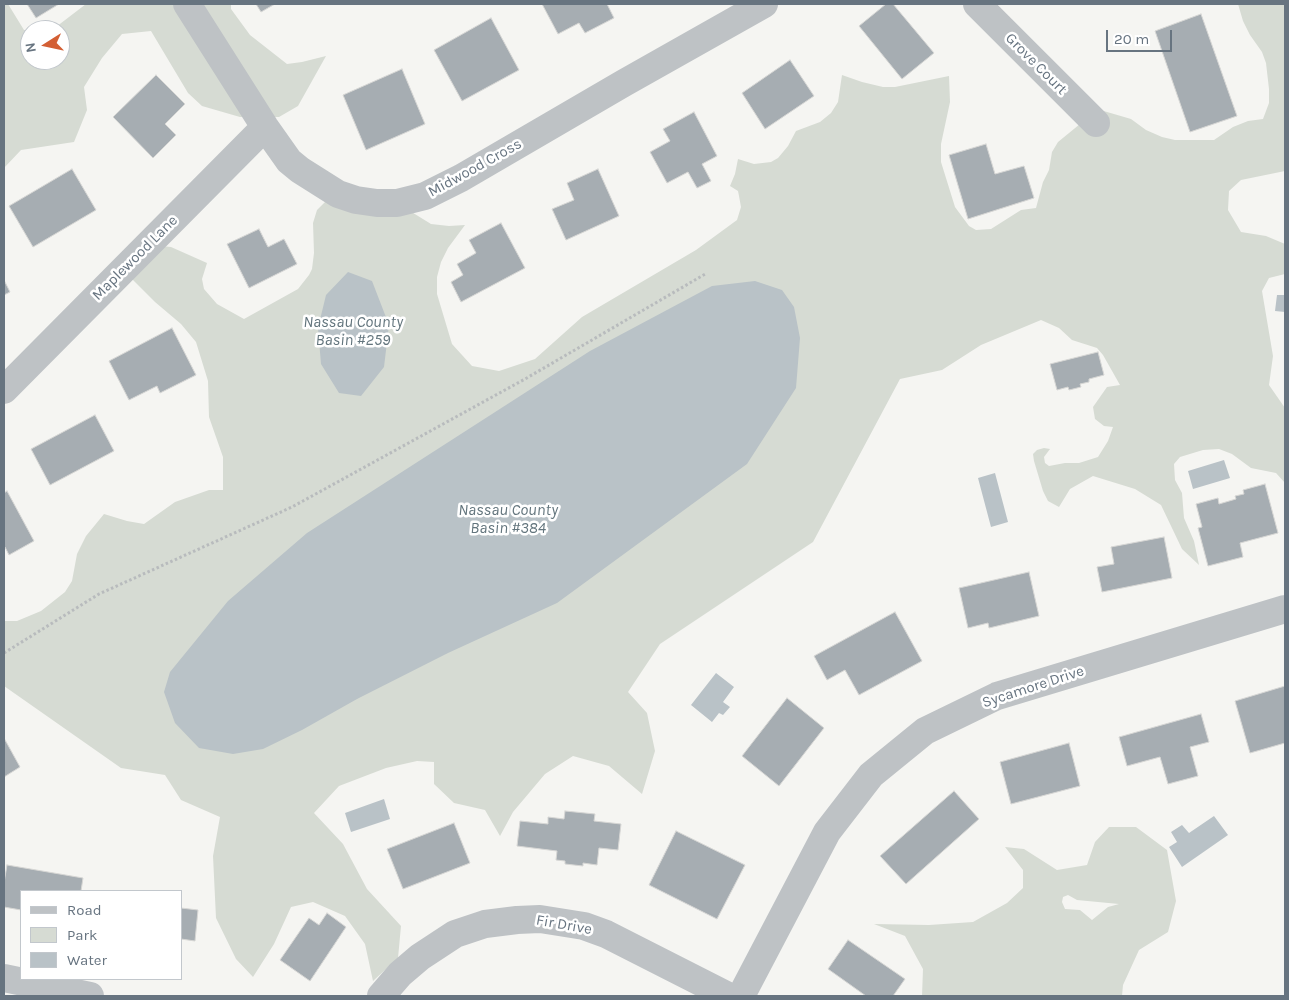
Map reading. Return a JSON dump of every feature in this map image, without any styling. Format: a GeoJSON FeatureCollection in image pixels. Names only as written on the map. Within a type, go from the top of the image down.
{"type":"FeatureCollection","features":[{"type":"Feature","properties":{"kind":"street","name":"Midwood Cross"},"geometry":{"type":"LineString","coordinates":[[187,4],[265,127],[289,161],[338,194],[356,200],[377,203],[397,203],[425,196],[461,178],[764,4]]}},
{"type":"Feature","properties":{"kind":"street","name":"Grove Court"},"geometry":{"type":"LineString","coordinates":[[977,4],[1096,123]]}},
{"type":"Feature","properties":{"kind":"street","name":"Maplewood Lane"},"geometry":{"type":"LineString","coordinates":[[4,390],[265,127]]}},
{"type":"Feature","properties":{"kind":"street","name":"Sycamore Drive"},"geometry":{"type":"LineString","coordinates":[[742,996],[827,832],[872,775],[925,731],[997,696],[1285,609]]}},
{"type":"Feature","properties":{"kind":"street","name":"Fir Drive"},"geometry":{"type":"LineString","coordinates":[[381,996],[400,974],[420,957],[455,934],[486,924],[540,918],[584,926],[606,934],[728,996]]}},
{"type":"Feature","properties":{"kind":"street"},"geometry":{"type":"LineString","coordinates":[[4,978],[88,996]]}},
{"type":"Feature","properties":{"kind":"path"},"geometry":{"type":"LineString","coordinates":[[4,653],[99,594],[292,507],[525,379],[707,273]]}},
{"type":"Feature","properties":{"kind":"green space"},"geometry":{"type":"Polygon","coordinates":[[[4,4],[8,4],[20,24],[20,70],[70,70],[70,20],[65,20],[86,4],[231,4],[231,9],[250,35],[287,64],[326,56],[298,106],[279,117],[240,117],[202,106],[188,93],[151,31],[122,34],[102,58],[84,87],[87,110],[74,142],[21,150],[4,168],[4,4]]]}},
{"type":"Feature","properties":{"kind":"green space"},"geometry":{"type":"Polygon","coordinates":[[[1238,4],[1285,4],[1285,171],[1241,180],[1229,191],[1228,210],[1241,232],[1266,236],[1285,244],[1285,274],[1269,278],[1262,291],[1273,356],[1269,385],[1285,408],[1285,483],[1276,473],[1251,468],[1232,454],[1219,449],[1203,450],[1180,457],[1174,464],[1175,480],[1182,493],[1184,518],[1194,541],[1199,565],[1182,549],[1161,505],[1135,489],[1093,476],[1070,489],[1059,507],[1048,501],[1043,491],[1034,461],[1033,454],[1037,450],[1050,449],[1044,457],[1045,463],[1049,466],[1079,463],[1098,457],[1108,441],[1113,427],[1104,426],[1095,419],[1093,407],[1107,387],[1120,385],[1097,348],[1072,340],[1059,328],[1041,320],[981,345],[942,370],[900,379],[813,542],[660,644],[628,692],[647,713],[655,751],[642,794],[609,766],[573,756],[545,774],[513,812],[500,836],[485,810],[454,803],[434,784],[434,762],[417,761],[386,768],[339,786],[314,813],[343,844],[367,889],[401,926],[398,958],[373,981],[365,944],[345,916],[313,902],[291,907],[274,944],[253,977],[236,959],[216,918],[213,856],[220,817],[181,800],[165,775],[121,768],[4,686],[4,621],[17,621],[41,611],[65,592],[72,581],[77,554],[86,536],[104,514],[144,524],[175,502],[209,490],[223,490],[223,457],[209,417],[208,381],[196,342],[181,324],[130,277],[124,265],[122,251],[161,246],[171,247],[207,263],[202,279],[204,289],[217,304],[244,319],[298,289],[309,275],[312,269],[314,253],[313,223],[317,210],[326,201],[397,203],[431,224],[465,225],[448,248],[441,262],[437,277],[437,294],[452,344],[472,366],[499,371],[535,359],[582,317],[696,250],[737,220],[741,207],[738,191],[730,186],[738,159],[754,164],[771,162],[778,158],[788,146],[796,131],[820,122],[831,113],[838,102],[842,75],[883,87],[895,87],[949,76],[950,102],[941,144],[941,162],[955,207],[969,226],[976,230],[991,229],[1021,210],[1036,208],[1043,182],[1049,170],[1052,152],[1058,142],[1080,124],[1090,107],[1131,119],[1146,130],[1175,140],[1214,140],[1233,127],[1248,121],[1263,119],[1269,103],[1266,63],[1262,52],[1243,21],[1238,4]]]}},
{"type":"Feature","properties":{"kind":"green space"},"geometry":{"type":"Polygon","coordinates":[[[1109,827],[1136,827],[1167,850],[1176,901],[1168,932],[1139,950],[1123,985],[1122,996],[922,996],[923,969],[905,936],[874,924],[929,925],[973,922],[1007,903],[1023,888],[1023,870],[1005,847],[1024,849],[1057,870],[1087,865],[1095,842],[1109,827]],[[1068,895],[1063,897],[1062,902],[1065,909],[1080,910],[1092,920],[1108,907],[1119,904],[1077,900],[1068,895]]]}},
{"type":"Feature","properties":{"kind":"water","name":"Nassau County Basin #259"},"geometry":{"type":"Polygon","coordinates":[[[348,272],[372,281],[389,325],[384,367],[361,396],[339,393],[321,364],[318,328],[326,295],[348,272]]]}},
{"type":"Feature","properties":{"kind":"water","name":"Nassau County Basin #384"},"geometry":{"type":"Polygon","coordinates":[[[755,281],[782,290],[794,307],[800,338],[796,388],[747,464],[557,603],[448,653],[263,749],[233,754],[199,748],[175,723],[164,692],[170,672],[228,601],[307,533],[590,351],[712,286],[755,281]]]}},
{"type":"Feature","properties":{"kind":"water"},"geometry":{"type":"Polygon","coordinates":[[[1277,295],[1285,295],[1285,312],[1275,311],[1277,295]]]}},
{"type":"Feature","properties":{"kind":"water"},"geometry":{"type":"Polygon","coordinates":[[[1224,460],[1230,478],[1193,489],[1188,471],[1224,460]]]}},
{"type":"Feature","properties":{"kind":"water"},"geometry":{"type":"Polygon","coordinates":[[[995,473],[1008,522],[991,527],[978,478],[995,473]]]}},
{"type":"Feature","properties":{"kind":"water"},"geometry":{"type":"Polygon","coordinates":[[[716,673],[734,687],[723,702],[730,707],[723,715],[719,713],[712,722],[691,705],[716,673]]]}},
{"type":"Feature","properties":{"kind":"water"},"geometry":{"type":"Polygon","coordinates":[[[384,799],[390,819],[351,832],[345,813],[384,799]]]}},
{"type":"Feature","properties":{"kind":"water"},"geometry":{"type":"Polygon","coordinates":[[[1214,816],[1228,835],[1182,867],[1169,847],[1177,842],[1171,832],[1182,825],[1189,833],[1214,816]]]}},
{"type":"Feature","properties":{"kind":"building"},"geometry":{"type":"Polygon","coordinates":[[[27,4],[59,4],[36,18],[27,4]]]}},
{"type":"Feature","properties":{"kind":"building"},"geometry":{"type":"Polygon","coordinates":[[[256,4],[275,4],[261,12],[256,4]]]}},
{"type":"Feature","properties":{"kind":"building"},"geometry":{"type":"Polygon","coordinates":[[[542,4],[607,4],[614,18],[585,33],[579,23],[558,34],[542,4]]]}},
{"type":"Feature","properties":{"kind":"building"},"geometry":{"type":"Polygon","coordinates":[[[886,4],[893,4],[934,53],[902,79],[859,26],[886,4]]]}},
{"type":"Feature","properties":{"kind":"building"},"geometry":{"type":"Polygon","coordinates":[[[1201,14],[1237,116],[1190,132],[1155,31],[1201,14]]]}},
{"type":"Feature","properties":{"kind":"building"},"geometry":{"type":"Polygon","coordinates":[[[491,18],[519,70],[462,101],[434,50],[491,18]]]}},
{"type":"Feature","properties":{"kind":"building"},"geometry":{"type":"Polygon","coordinates":[[[790,60],[814,96],[765,129],[742,93],[790,60]]]}},
{"type":"Feature","properties":{"kind":"building"},"geometry":{"type":"Polygon","coordinates":[[[402,69],[425,124],[366,150],[343,95],[402,69]]]}},
{"type":"Feature","properties":{"kind":"building"},"geometry":{"type":"Polygon","coordinates":[[[156,75],[185,104],[165,124],[176,135],[153,158],[113,117],[156,75]]]}},
{"type":"Feature","properties":{"kind":"building"},"geometry":{"type":"Polygon","coordinates":[[[694,112],[717,156],[702,164],[711,181],[697,188],[688,172],[667,183],[650,152],[670,141],[663,129],[694,112]]]}},
{"type":"Feature","properties":{"kind":"building"},"geometry":{"type":"Polygon","coordinates":[[[986,144],[995,174],[1024,166],[1034,198],[968,219],[949,155],[986,144]]]}},
{"type":"Feature","properties":{"kind":"building"},"geometry":{"type":"Polygon","coordinates":[[[72,169],[96,210],[33,247],[9,206],[72,169]]]}},
{"type":"Feature","properties":{"kind":"building"},"geometry":{"type":"Polygon","coordinates":[[[598,169],[619,216],[566,240],[552,209],[574,200],[567,183],[598,169]]]}},
{"type":"Feature","properties":{"kind":"building"},"geometry":{"type":"Polygon","coordinates":[[[501,223],[525,268],[461,302],[451,282],[463,275],[457,264],[476,253],[469,240],[501,223]]]}},
{"type":"Feature","properties":{"kind":"building"},"geometry":{"type":"Polygon","coordinates":[[[259,229],[268,247],[284,239],[297,264],[249,288],[227,244],[259,229]]]}},
{"type":"Feature","properties":{"kind":"building"},"geometry":{"type":"Polygon","coordinates":[[[4,280],[10,292],[4,295],[4,280]]]}},
{"type":"Feature","properties":{"kind":"building"},"geometry":{"type":"Polygon","coordinates":[[[172,328],[196,375],[160,393],[157,386],[129,400],[109,361],[172,328]]]}},
{"type":"Feature","properties":{"kind":"building"},"geometry":{"type":"Polygon","coordinates":[[[1098,352],[1104,375],[1089,379],[1089,382],[1080,384],[1081,387],[1069,390],[1068,387],[1057,390],[1050,364],[1098,352]]]}},
{"type":"Feature","properties":{"kind":"building"},"geometry":{"type":"Polygon","coordinates":[[[95,415],[114,451],[50,485],[31,449],[95,415]]]}},
{"type":"Feature","properties":{"kind":"building"},"geometry":{"type":"Polygon","coordinates":[[[1265,484],[1278,533],[1240,543],[1243,557],[1208,566],[1198,528],[1202,527],[1196,504],[1218,498],[1219,504],[1236,499],[1235,496],[1244,494],[1243,490],[1265,484]]]}},
{"type":"Feature","properties":{"kind":"building"},"geometry":{"type":"Polygon","coordinates":[[[7,491],[34,541],[9,555],[4,547],[4,493],[7,491]]]}},
{"type":"Feature","properties":{"kind":"building"},"geometry":{"type":"Polygon","coordinates":[[[1164,537],[1172,578],[1102,592],[1097,567],[1114,564],[1111,547],[1164,537]]]}},
{"type":"Feature","properties":{"kind":"building"},"geometry":{"type":"Polygon","coordinates":[[[1029,572],[1039,616],[989,628],[988,623],[968,628],[959,588],[1029,572]]]}},
{"type":"Feature","properties":{"kind":"building"},"geometry":{"type":"Polygon","coordinates":[[[895,612],[922,661],[859,695],[845,670],[827,680],[814,656],[895,612]]]}},
{"type":"Feature","properties":{"kind":"building"},"geometry":{"type":"Polygon","coordinates":[[[1285,686],[1285,743],[1250,753],[1235,701],[1285,686]]]}},
{"type":"Feature","properties":{"kind":"building"},"geometry":{"type":"Polygon","coordinates":[[[787,698],[824,728],[779,786],[742,756],[787,698]]]}},
{"type":"Feature","properties":{"kind":"building"},"geometry":{"type":"Polygon","coordinates":[[[1201,714],[1209,742],[1190,747],[1198,776],[1168,784],[1160,757],[1127,766],[1119,737],[1201,714]]]}},
{"type":"Feature","properties":{"kind":"building"},"geometry":{"type":"Polygon","coordinates":[[[4,738],[20,767],[4,777],[4,738]]]}},
{"type":"Feature","properties":{"kind":"building"},"geometry":{"type":"Polygon","coordinates":[[[1069,743],[1080,786],[1011,804],[1000,762],[1069,743]]]}},
{"type":"Feature","properties":{"kind":"building"},"geometry":{"type":"Polygon","coordinates":[[[954,791],[979,819],[906,884],[880,856],[954,791]]]}},
{"type":"Feature","properties":{"kind":"building"},"geometry":{"type":"Polygon","coordinates":[[[565,811],[595,814],[594,821],[621,824],[618,850],[599,848],[597,865],[583,863],[583,866],[565,864],[565,861],[556,860],[557,851],[517,846],[520,821],[548,824],[548,817],[564,819],[565,811]]]}},
{"type":"Feature","properties":{"kind":"building"},"geometry":{"type":"Polygon","coordinates":[[[454,823],[470,863],[403,889],[387,849],[454,823]]]}},
{"type":"Feature","properties":{"kind":"building"},"geometry":{"type":"Polygon","coordinates":[[[676,831],[745,865],[717,919],[649,885],[676,831]]]}},
{"type":"Feature","properties":{"kind":"building"},"geometry":{"type":"Polygon","coordinates":[[[7,865],[83,878],[81,890],[20,890],[20,910],[4,907],[4,883],[7,865]]]}},
{"type":"Feature","properties":{"kind":"building"},"geometry":{"type":"Polygon","coordinates":[[[182,908],[198,910],[195,941],[182,939],[182,908]]]}},
{"type":"Feature","properties":{"kind":"building"},"geometry":{"type":"Polygon","coordinates":[[[327,913],[346,927],[310,981],[280,960],[309,918],[319,925],[327,913]]]}},
{"type":"Feature","properties":{"kind":"building"},"geometry":{"type":"Polygon","coordinates":[[[848,940],[905,979],[893,996],[866,996],[828,969],[848,940]]]}}]}
